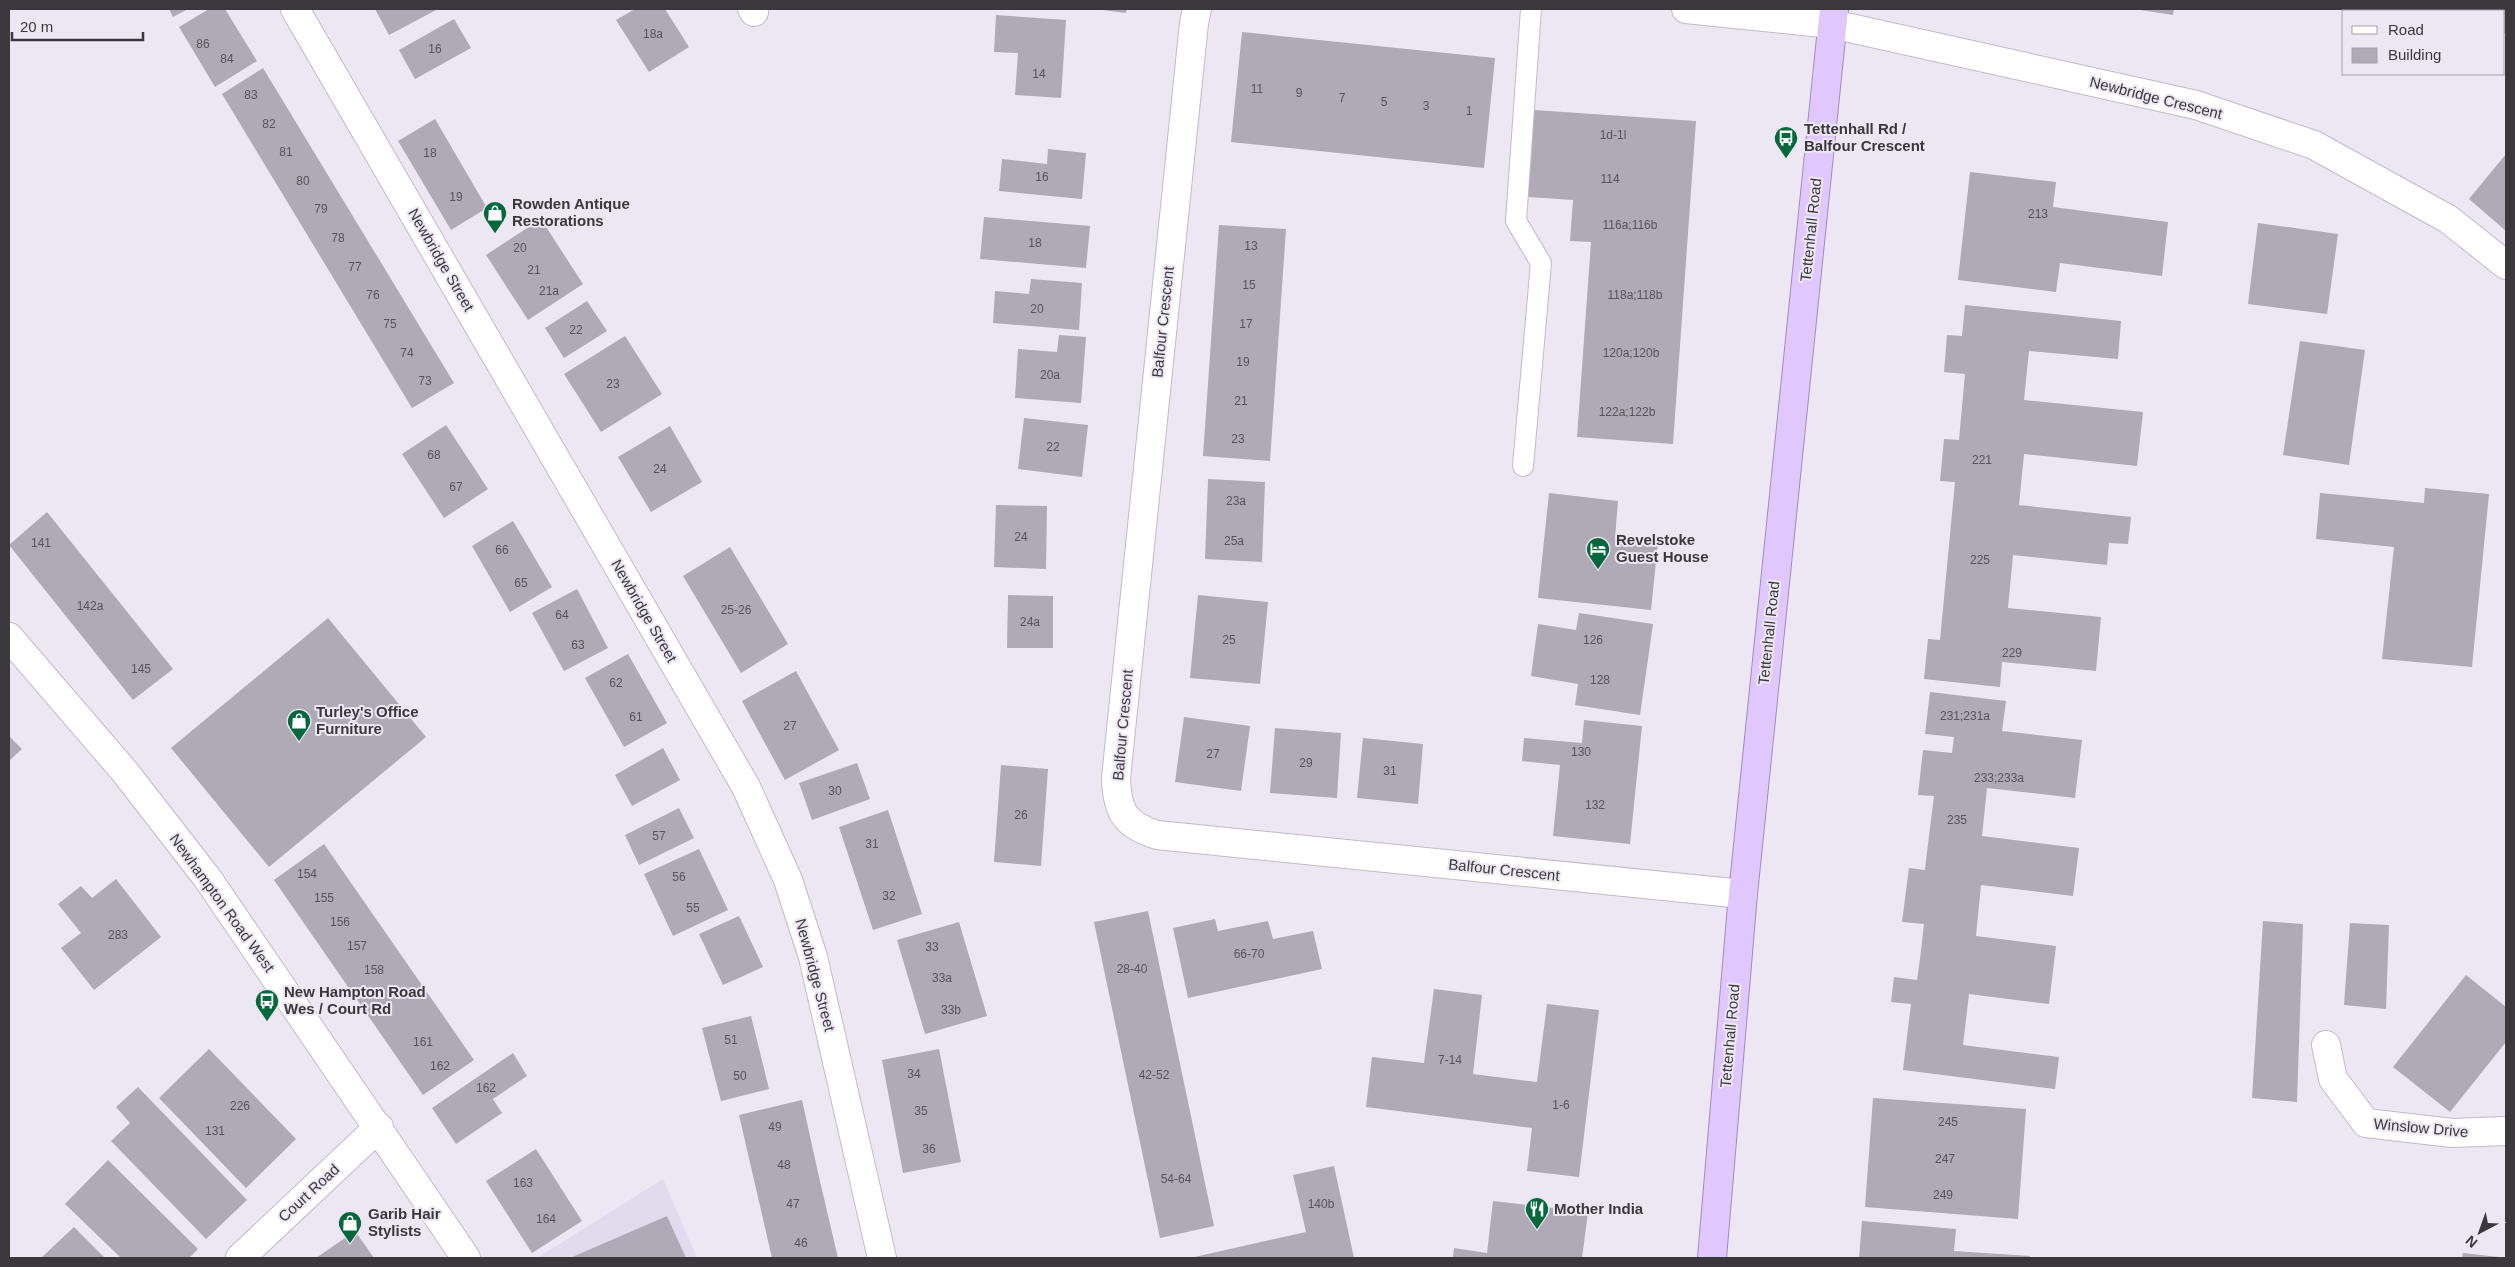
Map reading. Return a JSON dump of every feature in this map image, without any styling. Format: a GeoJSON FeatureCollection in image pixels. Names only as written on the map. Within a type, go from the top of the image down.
{"type":"FeatureCollection","features":[{"type":"Feature","properties":{"kind":"highway","name":"Tettenhall Road"},"geometry":{"type":"LineString","coordinates":[[1712,1258],[1742,894],[1833,16]]}},
{"type":"Feature","properties":{"kind":"street","name":"Newbridge Street"},"geometry":{"type":"LineString","coordinates":[[295,9],[746,786],[788,880],[813,957],[882,1258]]}},
{"type":"Feature","properties":{"kind":"street","name":"Balfour Crescent"},"geometry":{"type":"LineString","coordinates":[[1197,9],[1194,23],[1116,778],[1117,798],[1125,816],[1138,829],[1157,835],[1742,894]]}},
{"type":"Feature","properties":{"kind":"street"},"geometry":{"type":"LineString","coordinates":[[1686,9],[1833,16]]}},
{"type":"Feature","properties":{"kind":"street","name":"Newbridge Crescent"},"geometry":{"type":"LineString","coordinates":[[1833,16],[2196,105],[2314,145],[2448,219],[2506,265]]}},
{"type":"Feature","properties":{"kind":"street","name":"Newhampton Road West"},"geometry":{"type":"LineString","coordinates":[[9,637],[125,772],[208,879],[466,1258]]}},
{"type":"Feature","properties":{"kind":"street","name":"Winslow Drive"},"geometry":{"type":"LineString","coordinates":[[2326,1045],[2333,1079],[2366,1123],[2452,1134],[2506,1131]]}},
{"type":"Feature","properties":{"kind":"street","name":"Court Road"},"geometry":{"type":"LineString","coordinates":[[240,1258],[378,1127]]}},
{"type":"Feature","properties":{"kind":"lane"},"geometry":{"type":"LineString","coordinates":[[1523,466],[1541,263],[1516,221],[1530,9]]}},
{"type":"Feature","properties":{"kind":"shaded area"},"geometry":{"type":"Polygon","coordinates":[[[663,1179],[697,1258],[537,1258],[663,1179]]]}},
{"type":"Feature","properties":{"kind":"building"},"geometry":{"type":"Polygon","coordinates":[[[169,9],[188,9],[173,17],[169,9]]]}},
{"type":"Feature","properties":{"kind":"building"},"geometry":{"type":"Polygon","coordinates":[[[209,9],[225,9],[257,61],[215,87],[179,27],[209,9]]]}},
{"type":"Feature","properties":{"kind":"building"},"geometry":{"type":"Polygon","coordinates":[[[375,9],[438,9],[389,35],[375,9]]]}},
{"type":"Feature","properties":{"kind":"building"},"geometry":{"type":"Polygon","coordinates":[[[635,9],[665,9],[689,47],[649,72],[616,20],[635,9]]]}},
{"type":"Feature","properties":{"kind":"building"},"geometry":{"type":"Polygon","coordinates":[[[1094,9],[1127,9],[1126,13],[1094,9]]]}},
{"type":"Feature","properties":{"kind":"building"},"geometry":{"type":"Polygon","coordinates":[[[2134,9],[2174,9],[2173,15],[2134,9]]]}},
{"type":"Feature","properties":{"kind":"building"},"geometry":{"type":"Polygon","coordinates":[[[2506,9],[2506,34],[2505,10],[2398,10],[2506,9]]]}},
{"type":"Feature","properties":{"kind":"building"},"geometry":{"type":"Polygon","coordinates":[[[996,15],[1066,20],[1061,98],[1015,95],[1018,53],[994,52],[996,15]]]}},
{"type":"Feature","properties":{"kind":"building"},"geometry":{"type":"Polygon","coordinates":[[[454,19],[471,48],[415,79],[399,50],[454,19]]]}},
{"type":"Feature","properties":{"kind":"building"},"geometry":{"type":"Polygon","coordinates":[[[1242,32],[1495,58],[1484,168],[1231,142],[1242,32]]]}},
{"type":"Feature","properties":{"kind":"building"},"geometry":{"type":"Polygon","coordinates":[[[263,68],[454,383],[412,408],[222,94],[263,68]]]}},
{"type":"Feature","properties":{"kind":"building"},"geometry":{"type":"Polygon","coordinates":[[[1534,110],[1696,121],[1673,444],[1577,437],[1591,242],[1570,241],[1573,200],[1528,197],[1534,110]]]}},
{"type":"Feature","properties":{"kind":"building"},"geometry":{"type":"Polygon","coordinates":[[[435,119],[487,208],[451,230],[398,141],[435,119]]]}},
{"type":"Feature","properties":{"kind":"building"},"geometry":{"type":"Polygon","coordinates":[[[1048,149],[1086,153],[1082,199],[999,191],[1002,159],[1047,164],[1048,149]]]}},
{"type":"Feature","properties":{"kind":"building"},"geometry":{"type":"Polygon","coordinates":[[[2506,154],[2506,231],[2469,199],[2506,154]]]}},
{"type":"Feature","properties":{"kind":"building"},"geometry":{"type":"Polygon","coordinates":[[[1970,172],[2056,182],[2053,207],[2168,222],[2162,276],[2060,263],[2056,292],[1958,280],[1970,172]]]}},
{"type":"Feature","properties":{"kind":"building"},"geometry":{"type":"Polygon","coordinates":[[[984,217],[1090,226],[1086,268],[980,259],[984,217]]]}},
{"type":"Feature","properties":{"kind":"building"},"geometry":{"type":"Polygon","coordinates":[[[541,219],[583,284],[528,320],[486,255],[541,219]]]}},
{"type":"Feature","properties":{"kind":"building"},"geometry":{"type":"Polygon","coordinates":[[[2258,223],[2338,234],[2327,314],[2248,304],[2258,223]]]}},
{"type":"Feature","properties":{"kind":"building"},"geometry":{"type":"Polygon","coordinates":[[[1219,225],[1286,229],[1270,461],[1203,456],[1219,225]]]}},
{"type":"Feature","properties":{"kind":"building"},"geometry":{"type":"Polygon","coordinates":[[[1031,279],[1082,283],[1079,330],[993,323],[995,291],[1029,294],[1031,279]]]}},
{"type":"Feature","properties":{"kind":"building"},"geometry":{"type":"Polygon","coordinates":[[[587,301],[607,331],[564,358],[545,328],[587,301]]]}},
{"type":"Feature","properties":{"kind":"building"},"geometry":{"type":"Polygon","coordinates":[[[1965,305],[2121,321],[2118,359],[2029,351],[2024,400],[2143,412],[2137,466],[2024,454],[2019,505],[2131,517],[2128,544],[2109,543],[2107,565],[2013,555],[2008,608],[2101,617],[2096,671],[2002,662],[2000,687],[1924,679],[1928,639],[1940,640],[1955,482],[1940,481],[1944,439],[1959,440],[1965,374],[1944,372],[1947,335],[1962,336],[1965,305]]]}},
{"type":"Feature","properties":{"kind":"building"},"geometry":{"type":"Polygon","coordinates":[[[1059,335],[1086,337],[1081,403],[1015,398],[1018,349],[1057,352],[1059,335]]]}},
{"type":"Feature","properties":{"kind":"building"},"geometry":{"type":"Polygon","coordinates":[[[625,336],[662,394],[601,432],[564,374],[625,336]]]}},
{"type":"Feature","properties":{"kind":"building"},"geometry":{"type":"Polygon","coordinates":[[[2300,341],[2365,350],[2349,465],[2283,455],[2300,341]]]}},
{"type":"Feature","properties":{"kind":"building"},"geometry":{"type":"Polygon","coordinates":[[[1024,418],[1088,425],[1082,477],[1018,469],[1024,418]]]}},
{"type":"Feature","properties":{"kind":"building"},"geometry":{"type":"Polygon","coordinates":[[[446,425],[488,489],[444,518],[402,454],[446,425]]]}},
{"type":"Feature","properties":{"kind":"building"},"geometry":{"type":"Polygon","coordinates":[[[670,426],[702,482],[651,512],[618,457],[670,426]]]}},
{"type":"Feature","properties":{"kind":"building"},"geometry":{"type":"Polygon","coordinates":[[[1208,479],[1265,482],[1262,562],[1205,559],[1208,479]]]}},
{"type":"Feature","properties":{"kind":"building"},"geometry":{"type":"Polygon","coordinates":[[[2425,488],[2489,494],[2472,667],[2382,659],[2394,547],[2316,539],[2320,493],[2424,503],[2425,488]]]}},
{"type":"Feature","properties":{"kind":"building","name":"Revelstoke Guest House"},"geometry":{"type":"Polygon","coordinates":[[[1549,493],[1618,501],[1615,538],[1658,542],[1651,610],[1538,598],[1549,493]]]}},
{"type":"Feature","properties":{"kind":"building"},"geometry":{"type":"Polygon","coordinates":[[[996,505],[1047,506],[1046,569],[994,567],[996,505]]]}},
{"type":"Feature","properties":{"kind":"building"},"geometry":{"type":"Polygon","coordinates":[[[47,512],[173,669],[133,700],[9,545],[47,512]]]}},
{"type":"Feature","properties":{"kind":"building"},"geometry":{"type":"Polygon","coordinates":[[[513,521],[552,587],[510,612],[472,546],[513,521]]]}},
{"type":"Feature","properties":{"kind":"building"},"geometry":{"type":"Polygon","coordinates":[[[730,547],[788,644],[741,673],[683,576],[730,547]]]}},
{"type":"Feature","properties":{"kind":"building"},"geometry":{"type":"Polygon","coordinates":[[[577,589],[608,648],[564,671],[532,613],[577,589]]]}},
{"type":"Feature","properties":{"kind":"building"},"geometry":{"type":"Polygon","coordinates":[[[1008,595],[1053,596],[1053,648],[1007,648],[1008,595]]]}},
{"type":"Feature","properties":{"kind":"building"},"geometry":{"type":"Polygon","coordinates":[[[1198,595],[1268,602],[1260,684],[1190,678],[1198,595]]]}},
{"type":"Feature","properties":{"kind":"building"},"geometry":{"type":"Polygon","coordinates":[[[1579,613],[1653,624],[1640,715],[1575,705],[1578,684],[1531,676],[1538,624],[1576,630],[1579,613]]]}},
{"type":"Feature","properties":{"kind":"building","name":"Turley's Office Furniture"},"geometry":{"type":"Polygon","coordinates":[[[328,618],[426,737],[269,867],[171,748],[328,618]]]}},
{"type":"Feature","properties":{"kind":"building"},"geometry":{"type":"Polygon","coordinates":[[[628,654],[667,723],[624,747],[585,678],[628,654]]]}},
{"type":"Feature","properties":{"kind":"building"},"geometry":{"type":"Polygon","coordinates":[[[796,671],[839,750],[785,780],[742,701],[796,671]]]}},
{"type":"Feature","properties":{"kind":"building"},"geometry":{"type":"Polygon","coordinates":[[[1930,692],[2006,701],[2002,731],[2082,740],[2075,798],[1987,788],[1982,836],[2079,848],[2073,896],[1981,885],[1976,936],[2056,946],[2049,1004],[1969,994],[1963,1045],[2059,1057],[2055,1089],[1903,1070],[1911,1004],[1891,1002],[1894,977],[1917,980],[1920,959],[1924,924],[1902,922],[1909,868],[1925,870],[1934,796],[1918,795],[1923,750],[1952,753],[1954,737],[1925,734],[1930,692]]]}},
{"type":"Feature","properties":{"kind":"building"},"geometry":{"type":"Polygon","coordinates":[[[1184,717],[1250,726],[1241,791],[1175,782],[1184,717]]]}},
{"type":"Feature","properties":{"kind":"building"},"geometry":{"type":"Polygon","coordinates":[[[1584,720],[1642,726],[1630,844],[1553,836],[1560,765],[1522,761],[1524,738],[1582,743],[1584,720]]]}},
{"type":"Feature","properties":{"kind":"building"},"geometry":{"type":"Polygon","coordinates":[[[1275,728],[1341,733],[1337,798],[1270,793],[1275,728]]]}},
{"type":"Feature","properties":{"kind":"building"},"geometry":{"type":"Polygon","coordinates":[[[9,736],[22,749],[9,761],[9,736]]]}},
{"type":"Feature","properties":{"kind":"building"},"geometry":{"type":"Polygon","coordinates":[[[1363,738],[1423,744],[1418,804],[1357,798],[1363,738]]]}},
{"type":"Feature","properties":{"kind":"building"},"geometry":{"type":"Polygon","coordinates":[[[663,748],[680,780],[632,806],[615,775],[663,748]]]}},
{"type":"Feature","properties":{"kind":"building"},"geometry":{"type":"Polygon","coordinates":[[[857,763],[870,799],[812,820],[799,783],[857,763]]]}},
{"type":"Feature","properties":{"kind":"building"},"geometry":{"type":"Polygon","coordinates":[[[1001,765],[1048,769],[1041,866],[994,862],[1001,765]]]}},
{"type":"Feature","properties":{"kind":"building"},"geometry":{"type":"Polygon","coordinates":[[[679,808],[694,838],[639,865],[625,835],[679,808]]]}},
{"type":"Feature","properties":{"kind":"building"},"geometry":{"type":"Polygon","coordinates":[[[888,810],[922,914],[873,930],[839,827],[888,810]]]}},
{"type":"Feature","properties":{"kind":"building"},"geometry":{"type":"Polygon","coordinates":[[[324,844],[474,1060],[423,1095],[274,880],[324,844]]]}},
{"type":"Feature","properties":{"kind":"building"},"geometry":{"type":"Polygon","coordinates":[[[699,849],[728,910],[673,936],[644,874],[699,849]]]}},
{"type":"Feature","properties":{"kind":"building"},"geometry":{"type":"Polygon","coordinates":[[[116,879],[161,937],[94,990],[61,948],[81,933],[58,904],[81,886],[92,898],[116,879]]]}},
{"type":"Feature","properties":{"kind":"building"},"geometry":{"type":"Polygon","coordinates":[[[1148,911],[1214,1226],[1160,1238],[1094,922],[1148,911]]]}},
{"type":"Feature","properties":{"kind":"building"},"geometry":{"type":"Polygon","coordinates":[[[739,916],[763,967],[723,985],[699,934],[739,916]]]}},
{"type":"Feature","properties":{"kind":"building"},"geometry":{"type":"Polygon","coordinates":[[[1215,919],[1218,931],[1268,921],[1273,939],[1313,931],[1322,969],[1188,998],[1173,928],[1215,919]]]}},
{"type":"Feature","properties":{"kind":"building"},"geometry":{"type":"Polygon","coordinates":[[[2263,921],[2303,924],[2297,1102],[2252,1098],[2263,921]]]}},
{"type":"Feature","properties":{"kind":"building"},"geometry":{"type":"Polygon","coordinates":[[[959,922],[987,1016],[925,1034],[897,940],[959,922]]]}},
{"type":"Feature","properties":{"kind":"building"},"geometry":{"type":"Polygon","coordinates":[[[2350,923],[2389,925],[2386,1009],[2344,1005],[2350,923]]]}},
{"type":"Feature","properties":{"kind":"building"},"geometry":{"type":"Polygon","coordinates":[[[2466,975],[2506,1007],[2506,1042],[2450,1112],[2393,1067],[2466,975]]]}},
{"type":"Feature","properties":{"kind":"building"},"geometry":{"type":"Polygon","coordinates":[[[1434,989],[1482,995],[1473,1074],[1537,1082],[1547,1004],[1599,1010],[1579,1177],[1527,1171],[1532,1128],[1366,1107],[1372,1057],[1424,1063],[1434,989]]]}},
{"type":"Feature","properties":{"kind":"building"},"geometry":{"type":"Polygon","coordinates":[[[751,1016],[769,1089],[721,1101],[702,1028],[751,1016]]]}},
{"type":"Feature","properties":{"kind":"building"},"geometry":{"type":"Polygon","coordinates":[[[209,1049],[296,1139],[246,1188],[159,1098],[209,1049]]]}},
{"type":"Feature","properties":{"kind":"building"},"geometry":{"type":"Polygon","coordinates":[[[939,1049],[961,1162],[903,1173],[882,1060],[939,1049]]]}},
{"type":"Feature","properties":{"kind":"building"},"geometry":{"type":"Polygon","coordinates":[[[513,1053],[527,1076],[493,1099],[502,1113],[456,1144],[432,1108],[513,1053]]]}},
{"type":"Feature","properties":{"kind":"building"},"geometry":{"type":"Polygon","coordinates":[[[138,1087],[247,1200],[206,1239],[111,1141],[130,1123],[116,1107],[138,1087]]]}},
{"type":"Feature","properties":{"kind":"building"},"geometry":{"type":"Polygon","coordinates":[[[1873,1098],[2026,1109],[2018,1219],[1865,1207],[1873,1098]]]}},
{"type":"Feature","properties":{"kind":"building"},"geometry":{"type":"Polygon","coordinates":[[[802,1100],[838,1258],[772,1258],[739,1115],[802,1100]]]}},
{"type":"Feature","properties":{"kind":"building"},"geometry":{"type":"Polygon","coordinates":[[[536,1149],[582,1221],[532,1253],[486,1181],[536,1149]]]}},
{"type":"Feature","properties":{"kind":"building"},"geometry":{"type":"Polygon","coordinates":[[[108,1160],[198,1249],[189,1258],[121,1258],[65,1204],[108,1160]]]}},
{"type":"Feature","properties":{"kind":"building"},"geometry":{"type":"Polygon","coordinates":[[[1334,1166],[1354,1258],[1190,1258],[1306,1232],[1293,1175],[1334,1166]]]}},
{"type":"Feature","properties":{"kind":"building","name":"Mother India"},"geometry":{"type":"Polygon","coordinates":[[[1493,1201],[1588,1212],[1582,1258],[1453,1258],[1454,1248],[1487,1253],[1493,1201]]]}},
{"type":"Feature","properties":{"kind":"building"},"geometry":{"type":"Polygon","coordinates":[[[667,1216],[686,1258],[570,1258],[667,1216]]]}},
{"type":"Feature","properties":{"kind":"building"},"geometry":{"type":"Polygon","coordinates":[[[1862,1221],[1956,1229],[1954,1251],[2030,1256],[2030,1258],[1859,1258],[1862,1221]]]}},
{"type":"Feature","properties":{"kind":"building"},"geometry":{"type":"Polygon","coordinates":[[[74,1227],[105,1258],[41,1258],[74,1227]]]}},
{"type":"Feature","properties":{"kind":"building","name":"Garib Hair Stylists"},"geometry":{"type":"Polygon","coordinates":[[[355,1231],[374,1258],[316,1258],[355,1231]]]}},
{"type":"Feature","properties":{"kind":"building"},"geometry":{"type":"Polygon","coordinates":[[[2463,1253],[2499,1257],[2499,1258],[2462,1258],[2463,1253]]]}},
{"type":"Feature","properties":{"kind":"place","name":"Tettenhall Rd / Balfour Crescent"},"geometry":{"type":"Point","coordinates":[1786,159]}},
{"type":"Feature","properties":{"kind":"place","name":"Rowden Antique Restorations"},"geometry":{"type":"Point","coordinates":[495,234]}},
{"type":"Feature","properties":{"kind":"place","name":"Revelstoke Guest House"},"geometry":{"type":"Point","coordinates":[1598,570]}},
{"type":"Feature","properties":{"kind":"place","name":"Turley's Office Furniture"},"geometry":{"type":"Point","coordinates":[299,742]}},
{"type":"Feature","properties":{"kind":"place","name":"New Hampton Road Wes / Court Rd"},"geometry":{"type":"Point","coordinates":[267,1022]}},
{"type":"Feature","properties":{"kind":"place","name":"Mother India"},"geometry":{"type":"Point","coordinates":[1537,1230]}},
{"type":"Feature","properties":{"kind":"place","name":"Garib Hair Stylists"},"geometry":{"type":"Point","coordinates":[350,1244]}}]}
